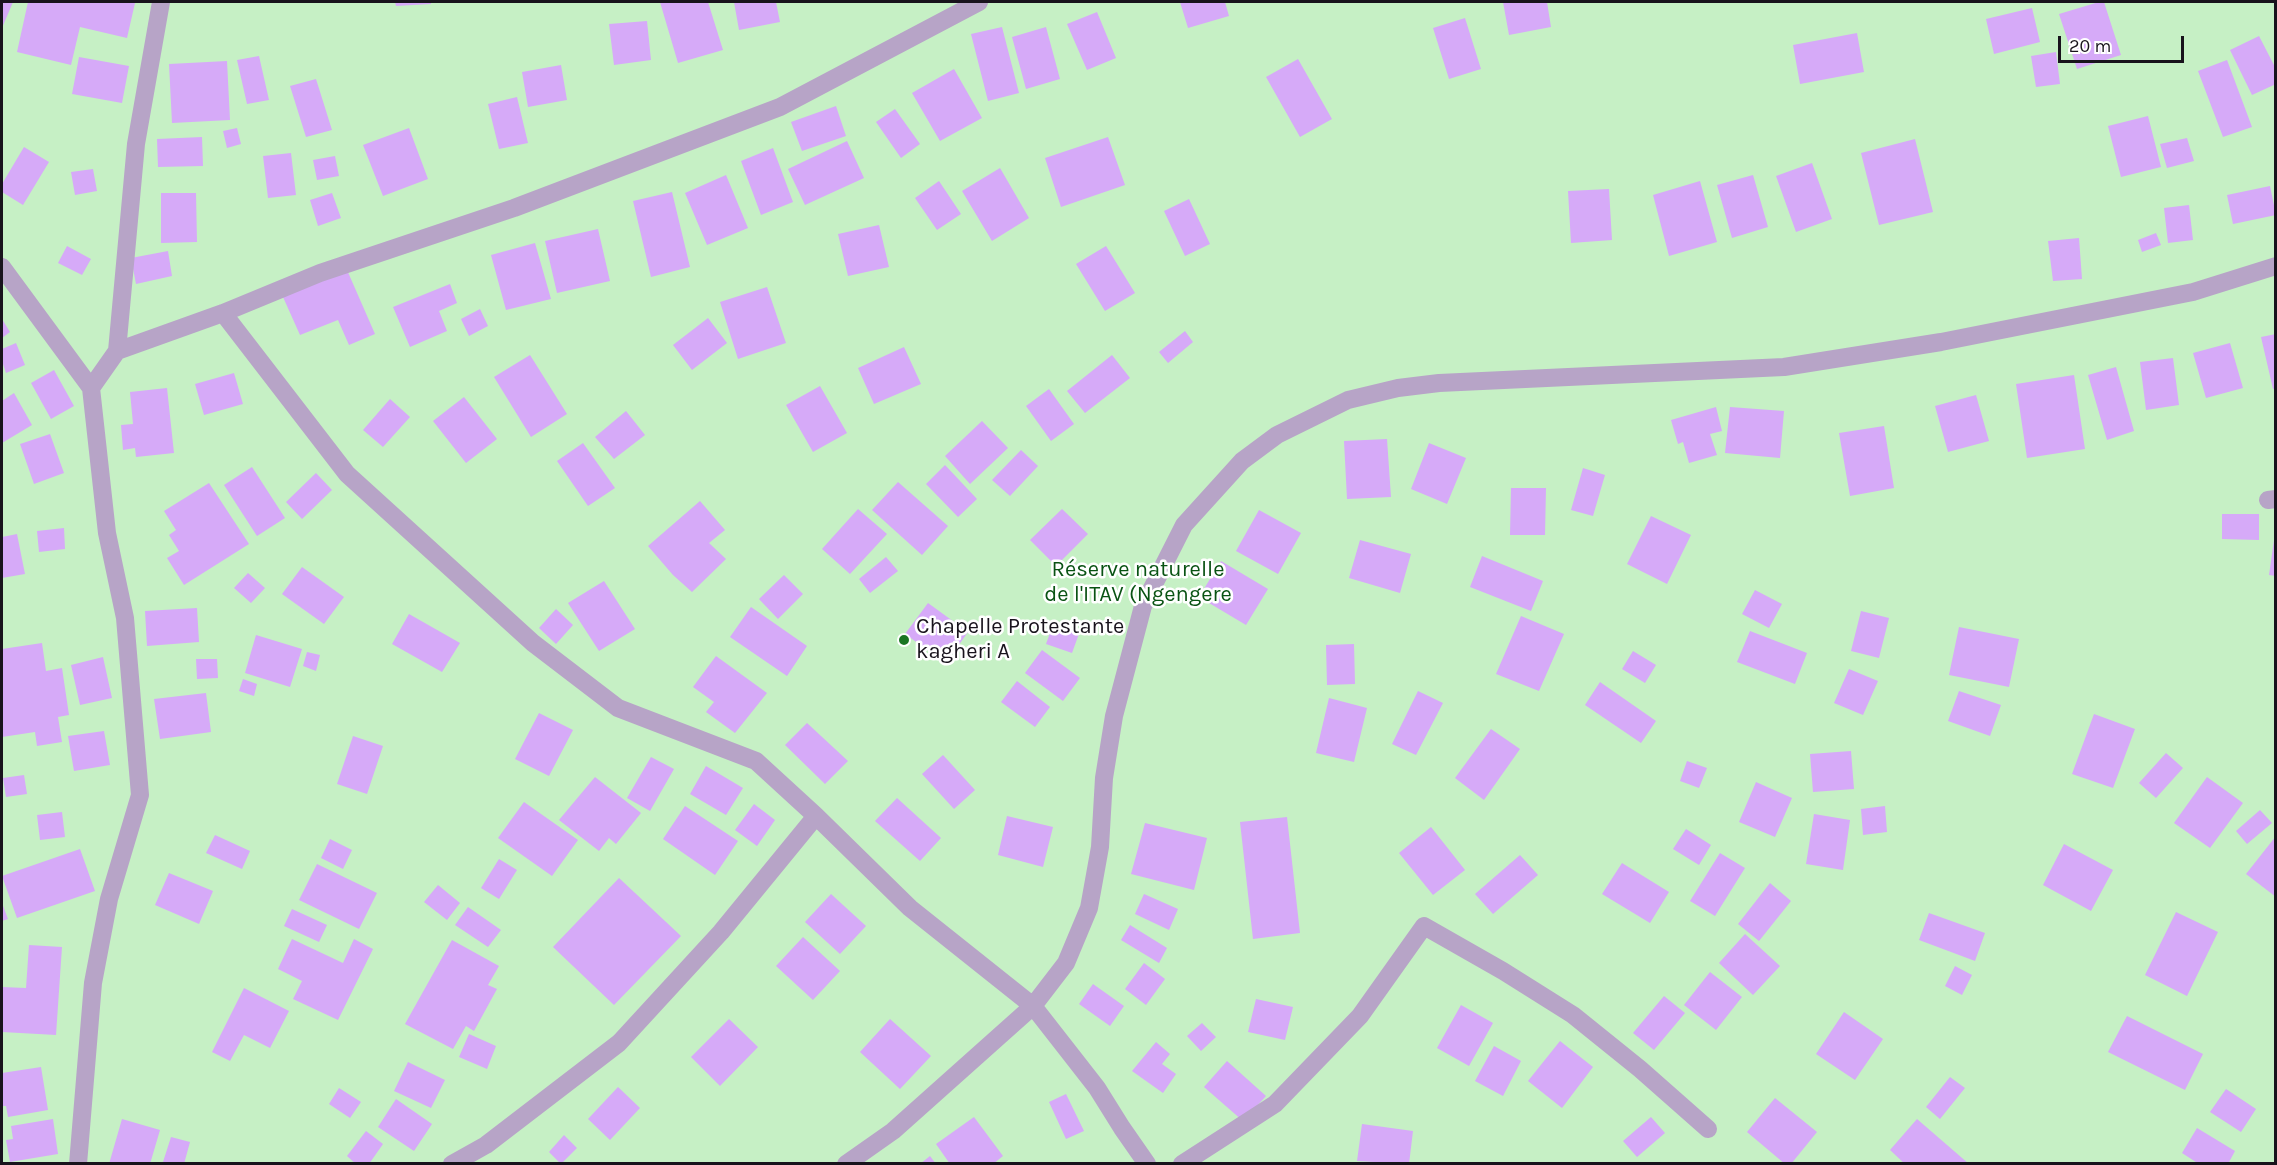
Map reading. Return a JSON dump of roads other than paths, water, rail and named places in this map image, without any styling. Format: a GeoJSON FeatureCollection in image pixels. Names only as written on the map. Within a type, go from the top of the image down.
{"type":"FeatureCollection","features":[{"type":"Feature","properties":{"kind":"street"},"geometry":{"type":"LineString","coordinates":[[92,388],[117,351],[136,144],[160,2]]}},
{"type":"Feature","properties":{"kind":"street"},"geometry":{"type":"LineString","coordinates":[[117,351],[223,313],[320,273],[514,208],[780,107],[979,2]]}},
{"type":"Feature","properties":{"kind":"street"},"geometry":{"type":"LineString","coordinates":[[846,1164],[893,1131],[1033,1006],[1066,963],[1089,908],[1100,848],[1104,778],[1114,716],[1143,606],[1184,525],[1242,461],[1277,435],[1348,400],[1398,388],[1439,383],[1784,367],[1941,342],[2193,292],[2276,266]]}},
{"type":"Feature","properties":{"kind":"street"},"geometry":{"type":"LineString","coordinates":[[2,267],[92,388],[106,533],[125,618],[140,795],[109,899],[93,983],[78,1164]]}},
{"type":"Feature","properties":{"kind":"street"},"geometry":{"type":"LineString","coordinates":[[223,313],[347,474],[533,643],[618,708],[756,761],[910,908],[1033,1006],[1097,1088],[1147,1164]]}},
{"type":"Feature","properties":{"kind":"street"},"geometry":{"type":"LineString","coordinates":[[452,1164],[486,1145],[619,1043],[721,932],[816,816]]}},
{"type":"Feature","properties":{"kind":"street"},"geometry":{"type":"LineString","coordinates":[[1182,1164],[1275,1104],[1360,1016],[1424,926],[1503,971],[1572,1015],[1640,1069],[1708,1129]]}},
{"type":"Feature","properties":{"kind":"place","name":"Chapelle Protestante kagheri A"},"geometry":{"type":"Point","coordinates":[904,640]}},
{"type":"Feature","properties":{"kind":"park label","name":"Réserve naturelle de l'ITAV (Ngengere"},"geometry":{"type":"Point","coordinates":[1138,582]}}]}
